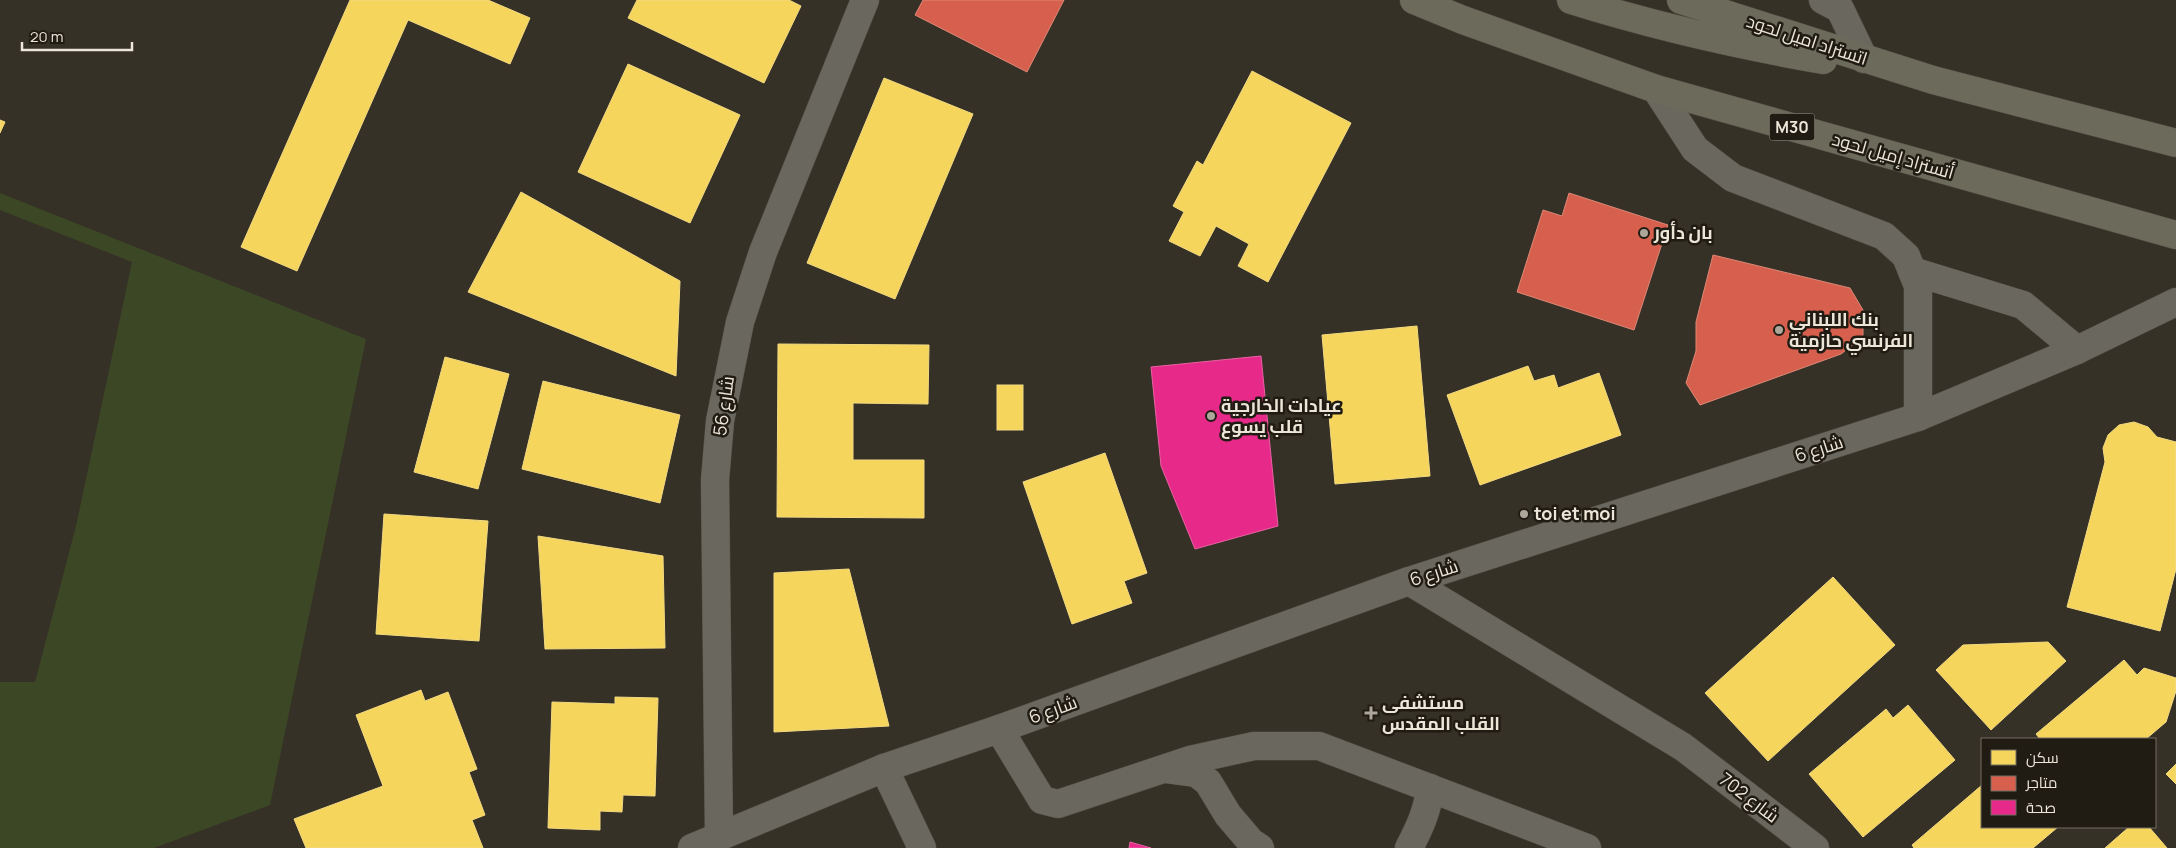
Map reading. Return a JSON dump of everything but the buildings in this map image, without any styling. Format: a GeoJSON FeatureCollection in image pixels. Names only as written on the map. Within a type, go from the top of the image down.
{"type":"FeatureCollection","features":[{"type":"Feature","properties":{"kind":"highway","name":"أتستراد إميل لحود"},"geometry":{"type":"LineString","coordinates":[[1414,0],[1463,20],[1656,89],[2176,235]]}},
{"type":"Feature","properties":{"kind":"highway"},"geometry":{"type":"LineString","coordinates":[[1571,0],[1671,29],[1751,48],[1933,80],[2176,143]]}},
{"type":"Feature","properties":{"kind":"highway","name":"اتستراد اميل لحود"},"geometry":{"type":"LineString","coordinates":[[1681,0],[1933,80]]}},
{"type":"Feature","properties":{"kind":"street","name":"شارع 56"},"geometry":{"type":"LineString","coordinates":[[719,837],[715,480],[720,420],[740,322],[763,252],[865,0]]}},
{"type":"Feature","properties":{"kind":"street"},"geometry":{"type":"LineString","coordinates":[[1823,0],[1840,9],[1864,59]]}},
{"type":"Feature","properties":{"kind":"street"},"geometry":{"type":"LineString","coordinates":[[1656,89],[1695,149],[1733,178],[1884,236],[1906,256],[1918,286],[1920,313],[1918,417]]}},
{"type":"Feature","properties":{"kind":"street"},"geometry":{"type":"LineString","coordinates":[[1912,270],[2024,306],[2077,350]]}},
{"type":"Feature","properties":{"kind":"street","name":"شارع 6"},"geometry":{"type":"LineString","coordinates":[[692,848],[884,768],[999,729],[1409,581],[1918,417],[2077,350],[2176,302]]}},
{"type":"Feature","properties":{"kind":"street","name":"شارع 702"},"geometry":{"type":"LineString","coordinates":[[1409,581],[1683,747],[1815,848]]}},
{"type":"Feature","properties":{"kind":"street"},"geometry":{"type":"LineString","coordinates":[[999,729],[1042,800],[1058,804],[1190,760],[1254,746],[1319,746],[1587,848]]}},
{"type":"Feature","properties":{"kind":"street"},"geometry":{"type":"LineString","coordinates":[[884,768],[922,848]]}},
{"type":"Feature","properties":{"kind":"street"},"geometry":{"type":"LineString","coordinates":[[1162,769],[1196,773],[1208,782],[1228,815],[1251,842],[1260,848]]}},
{"type":"Feature","properties":{"kind":"street"},"geometry":{"type":"LineString","coordinates":[[1409,848],[1424,816],[1430,788]]}},
{"type":"Feature","properties":{"kind":"green space"},"geometry":{"type":"Polygon","coordinates":[[[0,193],[366,339],[270,805],[154,848],[0,848],[0,682],[35,682],[76,526],[132,262],[0,210],[0,193]]]}},
{"type":"Feature","properties":{"kind":"place","name":"بان دأور"},"geometry":{"type":"Point","coordinates":[1644,233]}},
{"type":"Feature","properties":{"kind":"place","name":"بنك اللبناني الفرنسي حازمية"},"geometry":{"type":"Point","coordinates":[1779,330]}},
{"type":"Feature","properties":{"kind":"place","name":"عيادات الخارجية قلب يسوع"},"geometry":{"type":"Point","coordinates":[1211,416]}},
{"type":"Feature","properties":{"kind":"place","name":"toi et moi"},"geometry":{"type":"Point","coordinates":[1524,514]}},
{"type":"Feature","properties":{"kind":"place","name":"مستشفى القلب المقدس"},"geometry":{"type":"Point","coordinates":[1371,713]}}]}
